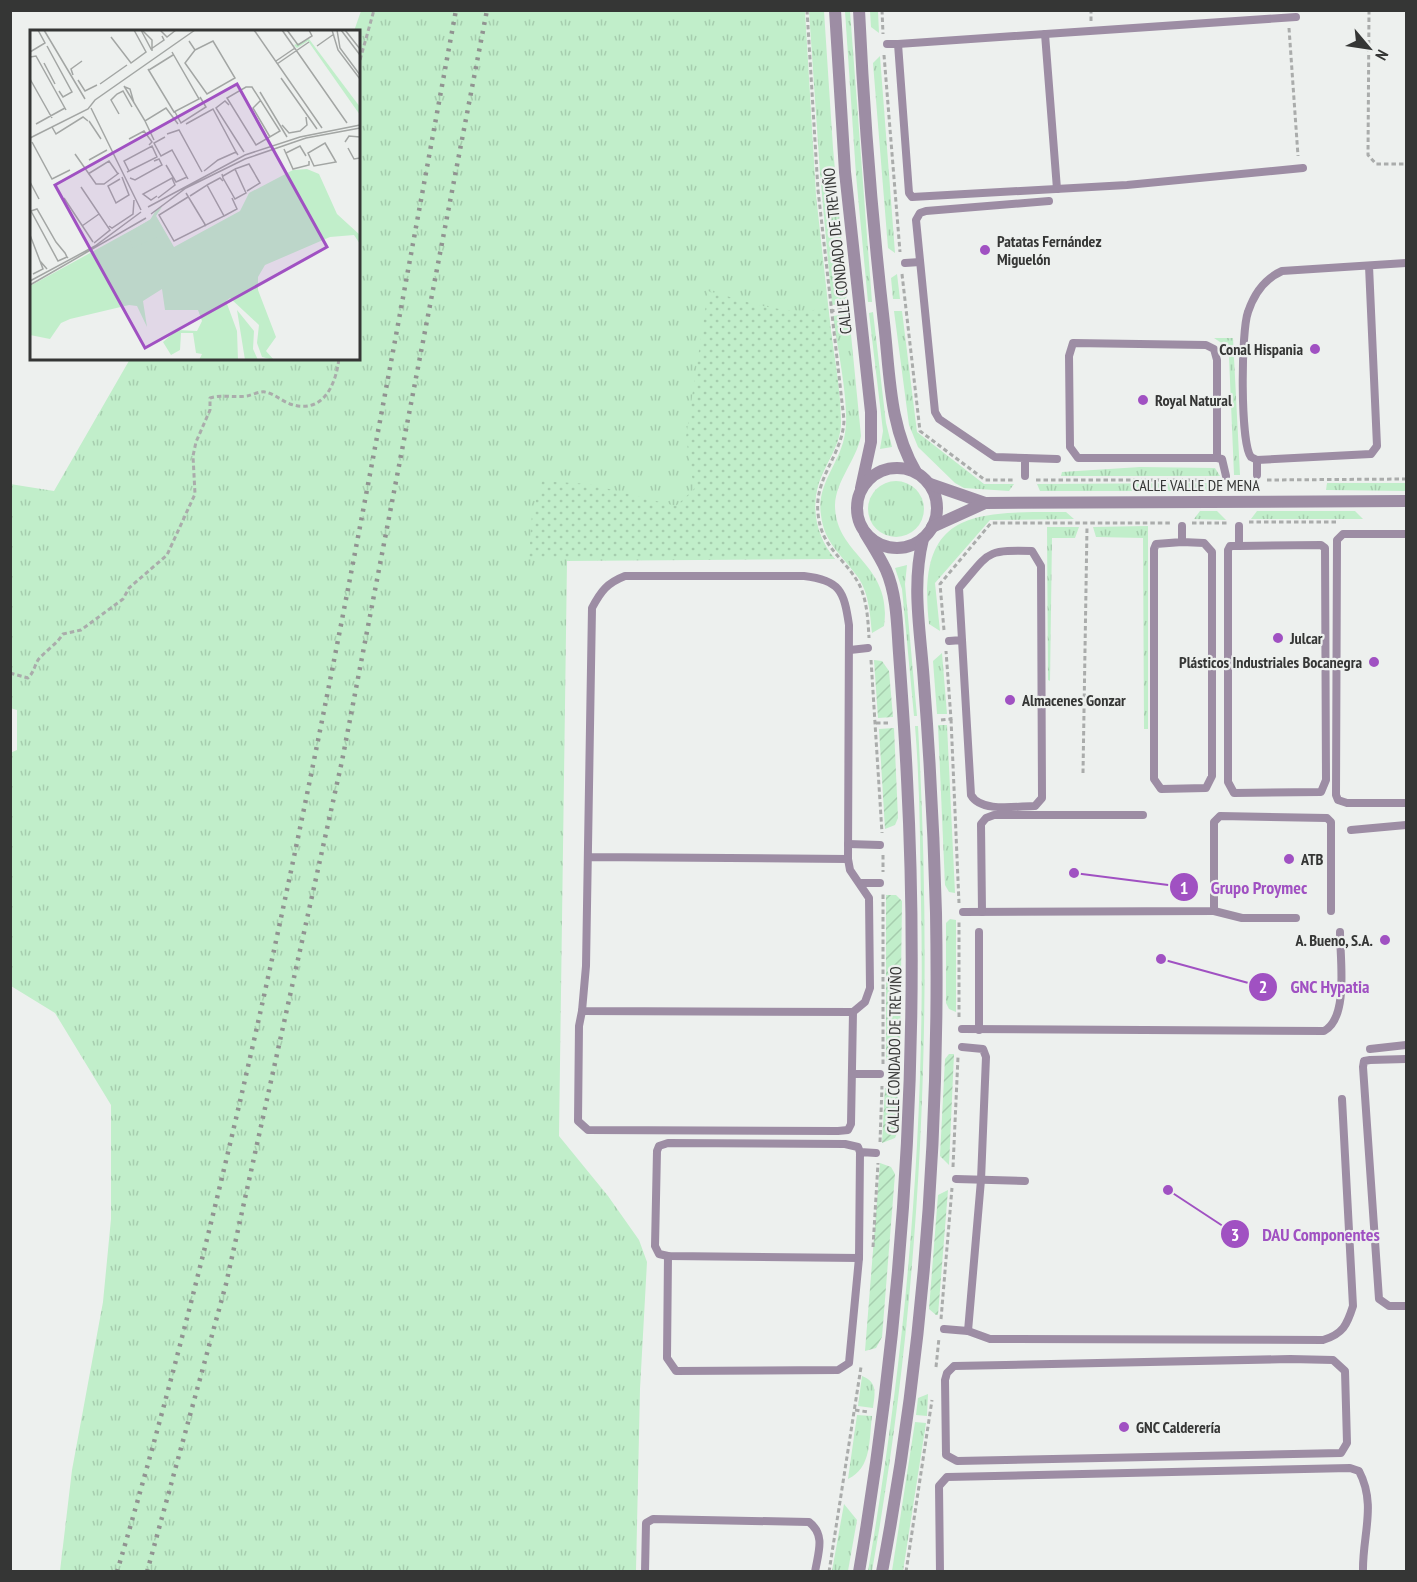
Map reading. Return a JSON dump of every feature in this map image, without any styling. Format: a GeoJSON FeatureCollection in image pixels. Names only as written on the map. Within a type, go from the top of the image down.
{"type":"FeatureCollection","features":[{"type":"Feature","properties":{"kind":"street","name":"CALLE CONDADO DE TREVIÑO"},"geometry":{"type":"LineString","coordinates":[[836,10],[845,172],[871,412],[871,442],[861,488]]}},
{"type":"Feature","properties":{"kind":"street"},"geometry":{"type":"LineString","coordinates":[[859,10],[868,167],[894,412],[904,452],[916,472]]}},
{"type":"Feature","properties":{"kind":"street"},"geometry":{"type":"LineString","coordinates":[[905,468],[916,472],[930,483],[937,505],[932,527],[923,539],[912,545],[893,548],[874,542],[865,533],[856,511],[861,488],[869,478],[886,469],[905,468]]}},
{"type":"Feature","properties":{"kind":"street","name":"CALLE VALLE DE MENA"},"geometry":{"type":"LineString","coordinates":[[930,483],[985,503],[1407,501]]}},
{"type":"Feature","properties":{"kind":"street","name":"CALLE VALLE DE MENA"},"geometry":{"type":"LineString","coordinates":[[932,527],[985,503]]}},
{"type":"Feature","properties":{"kind":"street","name":"CALLE CONDADO DE TREVIÑO"},"geometry":{"type":"LineString","coordinates":[[859,1572],[890,1366],[910,1127],[913,988],[911,858],[896,612],[886,571],[865,533]]}},
{"type":"Feature","properties":{"kind":"street"},"geometry":{"type":"LineString","coordinates":[[882,1572],[916,1348],[930,1167],[936,928],[927,720],[915,584],[923,539]]}},
{"type":"Feature","properties":{"kind":"lane"},"geometry":{"type":"LineString","coordinates":[[887,44],[1292,17]]}},
{"type":"Feature","properties":{"kind":"lane"},"geometry":{"type":"LineString","coordinates":[[1045,34],[1057,189]]}},
{"type":"Feature","properties":{"kind":"lane"},"geometry":{"type":"LineString","coordinates":[[898,44],[909,193],[912,197],[1127,185],[1301,168]]}},
{"type":"Feature","properties":{"kind":"lane"},"geometry":{"type":"LineString","coordinates":[[1049,201],[926,211],[920,213],[916,220],[935,412],[939,419],[994,457],[1057,459]]}},
{"type":"Feature","properties":{"kind":"lane"},"geometry":{"type":"LineString","coordinates":[[904,263],[920,262]]}},
{"type":"Feature","properties":{"kind":"lane"},"geometry":{"type":"LineString","coordinates":[[1369,266],[1377,446],[1371,453],[1257,460],[1251,458],[1246,445],[1242,375],[1247,314],[1257,290],[1273,275],[1282,271],[1407,263]]}},
{"type":"Feature","properties":{"kind":"lane"},"geometry":{"type":"LineString","coordinates":[[1217,458],[1217,360],[1214,349],[1206,345],[1073,343],[1069,356],[1070,447],[1073,455],[1078,458],[1217,458],[1222,459],[1226,476]]}},
{"type":"Feature","properties":{"kind":"lane"},"geometry":{"type":"LineString","coordinates":[[1025,476],[1026,458]]}},
{"type":"Feature","properties":{"kind":"lane"},"geometry":{"type":"LineString","coordinates":[[1257,460],[1257,478]]}},
{"type":"Feature","properties":{"kind":"lane"},"geometry":{"type":"LineString","coordinates":[[1239,524],[1239,546]]}},
{"type":"Feature","properties":{"kind":"lane"},"geometry":{"type":"LineString","coordinates":[[1182,526],[1182,542]]}},
{"type":"Feature","properties":{"kind":"lane"},"geometry":{"type":"LineString","coordinates":[[1407,534],[1378,531],[1343,534],[1337,540],[1336,795],[1338,800],[1347,803],[1407,803]]}},
{"type":"Feature","properties":{"kind":"lane"},"geometry":{"type":"LineString","coordinates":[[1182,542],[1204,543],[1212,552],[1212,776],[1206,788],[1200,790],[1161,789],[1154,779],[1154,549],[1156,544],[1182,542]]}},
{"type":"Feature","properties":{"kind":"lane"},"geometry":{"type":"LineString","coordinates":[[1321,545],[1324,548],[1326,784],[1321,792],[1234,793],[1228,782],[1227,550],[1230,546],[1239,546],[1321,545]]}},
{"type":"Feature","properties":{"kind":"lane"},"geometry":{"type":"LineString","coordinates":[[999,551],[1032,551],[1041,566],[1042,798],[1035,806],[986,806],[974,801],[971,795],[962,640],[959,588],[988,554],[999,551]]}},
{"type":"Feature","properties":{"kind":"lane"},"geometry":{"type":"LineString","coordinates":[[582,1011],[853,1012],[865,1002],[870,988],[869,898],[861,883],[850,870],[848,859],[850,650],[845,599],[834,584],[823,578],[625,576],[611,581],[601,590],[592,608],[586,966],[579,1026],[578,1121],[588,1130],[848,1130],[851,1124],[853,1012]]}},
{"type":"Feature","properties":{"kind":"lane"},"geometry":{"type":"LineString","coordinates":[[949,641],[962,640]]}},
{"type":"Feature","properties":{"kind":"lane"},"geometry":{"type":"LineString","coordinates":[[850,650],[868,648]]}},
{"type":"Feature","properties":{"kind":"lane"},"geometry":{"type":"LineString","coordinates":[[982,912],[981,824],[986,818],[994,815],[1143,815]]}},
{"type":"Feature","properties":{"kind":"lane"},"geometry":{"type":"LineString","coordinates":[[1214,911],[1214,822],[1220,816],[1327,818],[1331,822],[1331,911]]}},
{"type":"Feature","properties":{"kind":"lane"},"geometry":{"type":"LineString","coordinates":[[1351,830],[1407,825]]}},
{"type":"Feature","properties":{"kind":"lane"},"geometry":{"type":"LineString","coordinates":[[848,844],[880,845]]}},
{"type":"Feature","properties":{"kind":"lane"},"geometry":{"type":"LineString","coordinates":[[588,857],[848,859]]}},
{"type":"Feature","properties":{"kind":"lane"},"geometry":{"type":"LineString","coordinates":[[861,883],[880,883]]}},
{"type":"Feature","properties":{"kind":"lane"},"geometry":{"type":"LineString","coordinates":[[963,912],[1214,911],[1242,918],[1296,918]]}},
{"type":"Feature","properties":{"kind":"lane"},"geometry":{"type":"LineString","coordinates":[[979,932],[979,1030]]}},
{"type":"Feature","properties":{"kind":"lane"},"geometry":{"type":"LineString","coordinates":[[962,1029],[1324,1031],[1334,1026],[1340,1011],[1340,932]]}},
{"type":"Feature","properties":{"kind":"lane"},"geometry":{"type":"LineString","coordinates":[[1370,1049],[1407,1045]]}},
{"type":"Feature","properties":{"kind":"lane"},"geometry":{"type":"LineString","coordinates":[[962,1047],[983,1049],[986,1057],[981,1180],[968,1331]]}},
{"type":"Feature","properties":{"kind":"lane"},"geometry":{"type":"LineString","coordinates":[[1407,1059],[1364,1061],[1363,1067],[1379,1299],[1389,1306],[1407,1306]]}},
{"type":"Feature","properties":{"kind":"lane"},"geometry":{"type":"LineString","coordinates":[[852,1074],[880,1074]]}},
{"type":"Feature","properties":{"kind":"lane"},"geometry":{"type":"LineString","coordinates":[[942,1329],[968,1331],[990,1339],[1323,1340],[1337,1336],[1347,1326],[1353,1306],[1342,1099]]}},
{"type":"Feature","properties":{"kind":"lane"},"geometry":{"type":"LineString","coordinates":[[849,1363],[859,1258],[860,1152],[858,1147],[845,1144],[668,1143],[659,1146],[655,1246],[659,1254],[668,1256],[859,1258]]}},
{"type":"Feature","properties":{"kind":"lane"},"geometry":{"type":"LineString","coordinates":[[860,1152],[876,1153]]}},
{"type":"Feature","properties":{"kind":"lane"},"geometry":{"type":"LineString","coordinates":[[956,1179],[1025,1181]]}},
{"type":"Feature","properties":{"kind":"lane"},"geometry":{"type":"LineString","coordinates":[[668,1256],[667,1358],[676,1371],[827,1371],[838,1370],[849,1363],[858,1363]]}},
{"type":"Feature","properties":{"kind":"lane"},"geometry":{"type":"LineString","coordinates":[[1333,1359],[1345,1371],[1347,1443],[1341,1453],[957,1461],[946,1455],[942,1379],[954,1366],[1333,1359]]}},
{"type":"Feature","properties":{"kind":"lane"},"geometry":{"type":"LineString","coordinates":[[940,1572],[939,1486],[946,1477],[1350,1468],[1359,1471],[1368,1495],[1370,1514],[1363,1572]]}},
{"type":"Feature","properties":{"kind":"lane"},"geometry":{"type":"LineString","coordinates":[[645,1572],[646,1523],[653,1519],[809,1522],[817,1529],[820,1540],[815,1572]]}},
{"type":"Feature","properties":{"kind":"path"},"geometry":{"type":"LineString","coordinates":[[360,60],[374,10]]}},
{"type":"Feature","properties":{"kind":"path"},"geometry":{"type":"LineString","coordinates":[[807,10],[815,144],[830,311]]}},
{"type":"Feature","properties":{"kind":"path"},"geometry":{"type":"LineString","coordinates":[[882,10],[904,304]]}},
{"type":"Feature","properties":{"kind":"path"},"geometry":{"type":"LineString","coordinates":[[1369,10],[1368,155],[1376,164],[1407,164]]}},
{"type":"Feature","properties":{"kind":"path"},"geometry":{"type":"LineString","coordinates":[[1292,17],[1301,168]]}},
{"type":"Feature","properties":{"kind":"path"},"geometry":{"type":"LineString","coordinates":[[10,673],[28,678],[33,673],[38,660],[54,648],[63,634],[81,630],[123,599],[129,588],[166,555],[195,494],[193,456],[195,442],[210,410],[210,398],[218,395],[245,396],[264,392],[291,404],[303,407],[315,405],[329,394],[337,373],[339,360]]}},
{"type":"Feature","properties":{"kind":"path"},"geometry":{"type":"LineString","coordinates":[[1257,478],[1407,479]]}},
{"type":"Feature","properties":{"kind":"path"},"geometry":{"type":"LineString","coordinates":[[959,1018],[959,890],[951,719],[939,584],[991,523],[1342,522]]}},
{"type":"Feature","properties":{"kind":"path"},"geometry":{"type":"LineString","coordinates":[[1083,773],[1087,527]]}},
{"type":"Feature","properties":{"kind":"path"},"geometry":{"type":"LineString","coordinates":[[927,720],[951,719]]}},
{"type":"Feature","properties":{"kind":"path"},"geometry":{"type":"LineString","coordinates":[[936,1368],[942,1329]]}},
{"type":"Feature","properties":{"kind":"path"},"geometry":{"type":"LineString","coordinates":[[906,1572],[934,1389]]}},
{"type":"Feature","properties":{"kind":"green space"},"geometry":{"type":"Polygon","coordinates":[[[361,11],[805,11],[816,195],[841,422],[836,443],[818,486],[815,508],[819,530],[835,559],[567,561],[559,1136],[608,1196],[639,1240],[647,1262],[640,1389],[636,1571],[60,1571],[72,1470],[103,1302],[111,1219],[111,1105],[55,1013],[11,986],[10,753],[17,750],[17,710],[10,708],[10,484],[54,491],[129,360],[360,360],[360,30],[354,30],[361,11]]]}},
{"type":"Feature","properties":{"kind":"green space"},"geometry":{"type":"Polygon","coordinates":[[[809,11],[824,11],[847,303],[832,305],[820,173],[809,11]]]}},
{"type":"Feature","properties":{"kind":"green space"},"geometry":{"type":"Polygon","coordinates":[[[845,11],[850,11],[872,302],[868,302],[856,175],[845,11]]]}},
{"type":"Feature","properties":{"kind":"green space"},"geometry":{"type":"Polygon","coordinates":[[[870,11],[878,11],[879,33],[871,27],[870,11]]]}},
{"type":"Feature","properties":{"kind":"green space"},"geometry":{"type":"Polygon","coordinates":[[[880,56],[895,253],[888,248],[873,63],[880,56]]]}},
{"type":"Feature","properties":{"kind":"green space"},"geometry":{"type":"Polygon","coordinates":[[[897,274],[900,299],[893,299],[891,278],[897,274]]]}},
{"type":"Feature","properties":{"kind":"green space"},"geometry":{"type":"Polygon","coordinates":[[[708,291],[767,307],[796,311],[828,308],[838,380],[841,430],[818,485],[815,507],[823,540],[835,559],[529,559],[532,513],[542,481],[589,484],[676,506],[694,489],[686,437],[708,291]]]}},
{"type":"Feature","properties":{"kind":"green space"},"geometry":{"type":"Polygon","coordinates":[[[894,311],[902,311],[917,432],[984,484],[1014,484],[1009,491],[964,488],[955,483],[918,447],[909,425],[894,311]]]}},
{"type":"Feature","properties":{"kind":"green space"},"geometry":{"type":"Polygon","coordinates":[[[873,312],[886,423],[892,447],[880,449],[883,431],[869,313],[873,312]]]}},
{"type":"Feature","properties":{"kind":"green space"},"geometry":{"type":"Polygon","coordinates":[[[849,314],[861,436],[842,479],[835,505],[837,522],[844,537],[872,573],[880,588],[884,605],[884,626],[872,633],[864,589],[857,576],[830,541],[823,525],[820,504],[825,483],[843,444],[846,421],[833,316],[849,314]]]}},
{"type":"Feature","properties":{"kind":"green space"},"geometry":{"type":"Polygon","coordinates":[[[1214,338],[1233,338],[1240,475],[1234,475],[1229,357],[1223,344],[1214,338]]]}},
{"type":"Feature","properties":{"kind":"green space"},"geometry":{"type":"Polygon","coordinates":[[[1140,467],[1215,468],[1220,476],[1061,476],[1062,472],[1140,467]]]}},
{"type":"Feature","properties":{"kind":"green space"},"geometry":{"type":"Polygon","coordinates":[[[890,481],[902,481],[912,485],[920,493],[924,509],[920,525],[912,533],[902,537],[890,537],[880,533],[872,525],[868,515],[868,503],[872,493],[880,485],[890,481]]]}},
{"type":"Feature","properties":{"kind":"green space"},"geometry":{"type":"Polygon","coordinates":[[[1218,483],[1214,491],[1040,491],[1037,484],[1218,483]]]}},
{"type":"Feature","properties":{"kind":"green space"},"geometry":{"type":"Polygon","coordinates":[[[1327,483],[1406,483],[1406,491],[1326,490],[1327,483]]]}},
{"type":"Feature","properties":{"kind":"green space"},"geometry":{"type":"Polygon","coordinates":[[[1200,511],[1217,511],[1226,520],[1194,519],[1200,511]]]}},
{"type":"Feature","properties":{"kind":"green space"},"geometry":{"type":"Polygon","coordinates":[[[1257,511],[1355,511],[1363,519],[1251,519],[1257,511]]]}},
{"type":"Feature","properties":{"kind":"green space"},"geometry":{"type":"Polygon","coordinates":[[[1066,512],[1074,519],[990,520],[935,583],[940,631],[929,624],[927,586],[932,558],[942,538],[958,525],[979,517],[1004,513],[1066,512]]]}},
{"type":"Feature","properties":{"kind":"green space"},"geometry":{"type":"Polygon","coordinates":[[[1148,526],[1148,729],[1144,729],[1143,538],[1096,537],[1093,527],[1148,526]]]}},
{"type":"Feature","properties":{"kind":"green space"},"geometry":{"type":"Polygon","coordinates":[[[1047,527],[1079,527],[1075,538],[1052,538],[1050,681],[1048,680],[1047,527]]]}},
{"type":"Feature","properties":{"kind":"green space"},"geometry":{"type":"Polygon","coordinates":[[[907,565],[905,584],[917,716],[914,716],[902,589],[895,568],[907,565]]]}},
{"type":"Feature","properties":{"kind":"green space"},"geometry":{"type":"Polygon","coordinates":[[[942,653],[947,714],[937,714],[933,661],[942,653]]]}},
{"type":"Feature","properties":{"kind":"green space"},"geometry":{"type":"Polygon","coordinates":[[[874,660],[882,661],[889,671],[893,717],[878,718],[874,660]]]}},
{"type":"Feature","properties":{"kind":"green space"},"geometry":{"type":"Polygon","coordinates":[[[938,725],[947,725],[955,893],[949,892],[945,885],[938,725]]]}},
{"type":"Feature","properties":{"kind":"green space"},"geometry":{"type":"Polygon","coordinates":[[[915,726],[918,726],[923,832],[925,939],[920,1150],[903,1361],[872,1571],[868,1571],[903,1322],[916,1155],[922,987],[920,814],[915,726]]]}},
{"type":"Feature","properties":{"kind":"green space"},"geometry":{"type":"Polygon","coordinates":[[[894,728],[898,818],[895,825],[885,829],[879,729],[894,728]]]}},
{"type":"Feature","properties":{"kind":"green space"},"geometry":{"type":"Polygon","coordinates":[[[886,895],[896,895],[902,901],[900,1053],[894,1059],[886,1061],[886,895]]]}},
{"type":"Feature","properties":{"kind":"green space"},"geometry":{"type":"Polygon","coordinates":[[[950,919],[956,920],[956,1012],[949,1009],[946,1003],[946,923],[950,919]]]}},
{"type":"Feature","properties":{"kind":"green space"},"geometry":{"type":"Polygon","coordinates":[[[949,1054],[954,1054],[949,1165],[940,1156],[945,1059],[949,1054]]]}},
{"type":"Feature","properties":{"kind":"green space"},"geometry":{"type":"Polygon","coordinates":[[[885,1088],[896,1094],[898,1098],[899,1129],[895,1138],[882,1143],[885,1088]]]}},
{"type":"Feature","properties":{"kind":"green space"},"geometry":{"type":"Polygon","coordinates":[[[880,1163],[891,1167],[895,1174],[882,1337],[876,1348],[865,1351],[880,1163]]]}},
{"type":"Feature","properties":{"kind":"green space"},"geometry":{"type":"Polygon","coordinates":[[[948,1190],[938,1315],[936,1315],[929,1309],[938,1195],[948,1190]]]}},
{"type":"Feature","properties":{"kind":"green space"},"geometry":{"type":"Polygon","coordinates":[[[862,1376],[873,1385],[875,1393],[873,1408],[858,1406],[862,1376]]]}},
{"type":"Feature","properties":{"kind":"green space"},"geometry":{"type":"Polygon","coordinates":[[[928,1394],[927,1416],[916,1415],[918,1398],[928,1394]]]}},
{"type":"Feature","properties":{"kind":"green space"},"geometry":{"type":"Polygon","coordinates":[[[857,1415],[872,1416],[868,1452],[861,1468],[848,1479],[857,1415]]]}},
{"type":"Feature","properties":{"kind":"green space"},"geometry":{"type":"Polygon","coordinates":[[[915,1422],[926,1423],[903,1571],[892,1571],[915,1422]]]}},
{"type":"Feature","properties":{"kind":"green space"},"geometry":{"type":"Polygon","coordinates":[[[844,1504],[857,1520],[848,1571],[832,1571],[844,1504]]]}},
{"type":"Feature","properties":{"kind":"railway"},"geometry":{"type":"LineString","coordinates":[[117,1572],[171,1379],[220,1186],[265,991],[346,600],[456,10]]}},
{"type":"Feature","properties":{"kind":"railway"},"geometry":{"type":"LineString","coordinates":[[147,1572],[226,1284],[342,761],[487,10]]}},
{"type":"Feature","properties":{"kind":"place","name":"Patatas Fernández Miguelón"},"geometry":{"type":"Point","coordinates":[985,250]}},
{"type":"Feature","properties":{"kind":"place","name":"Conal Hispania"},"geometry":{"type":"Point","coordinates":[1315,349]}},
{"type":"Feature","properties":{"kind":"place","name":"Royal Natural"},"geometry":{"type":"Point","coordinates":[1143,400]}},
{"type":"Feature","properties":{"kind":"place","name":"Julcar"},"geometry":{"type":"Point","coordinates":[1278,638]}},
{"type":"Feature","properties":{"kind":"place","name":"Plásticos Industriales Bocanegra"},"geometry":{"type":"Point","coordinates":[1374,662]}},
{"type":"Feature","properties":{"kind":"place","name":"Almacenes Gonzar"},"geometry":{"type":"Point","coordinates":[1010,700]}},
{"type":"Feature","properties":{"kind":"place","name":"ATB"},"geometry":{"type":"Point","coordinates":[1289,859]}},
{"type":"Feature","properties":{"kind":"place","name":"Grupo Proymec"},"geometry":{"type":"Point","coordinates":[1074,873]}},
{"type":"Feature","properties":{"kind":"place","name":"A. Bueno, S.A."},"geometry":{"type":"Point","coordinates":[1385,940]}},
{"type":"Feature","properties":{"kind":"place","name":"GNC Hypatia"},"geometry":{"type":"Point","coordinates":[1161,959]}},
{"type":"Feature","properties":{"kind":"place","name":"DAU Componentes"},"geometry":{"type":"Point","coordinates":[1168,1190]}},
{"type":"Feature","properties":{"kind":"place","name":"GNC Calderería"},"geometry":{"type":"Point","coordinates":[1124,1427]}}]}
